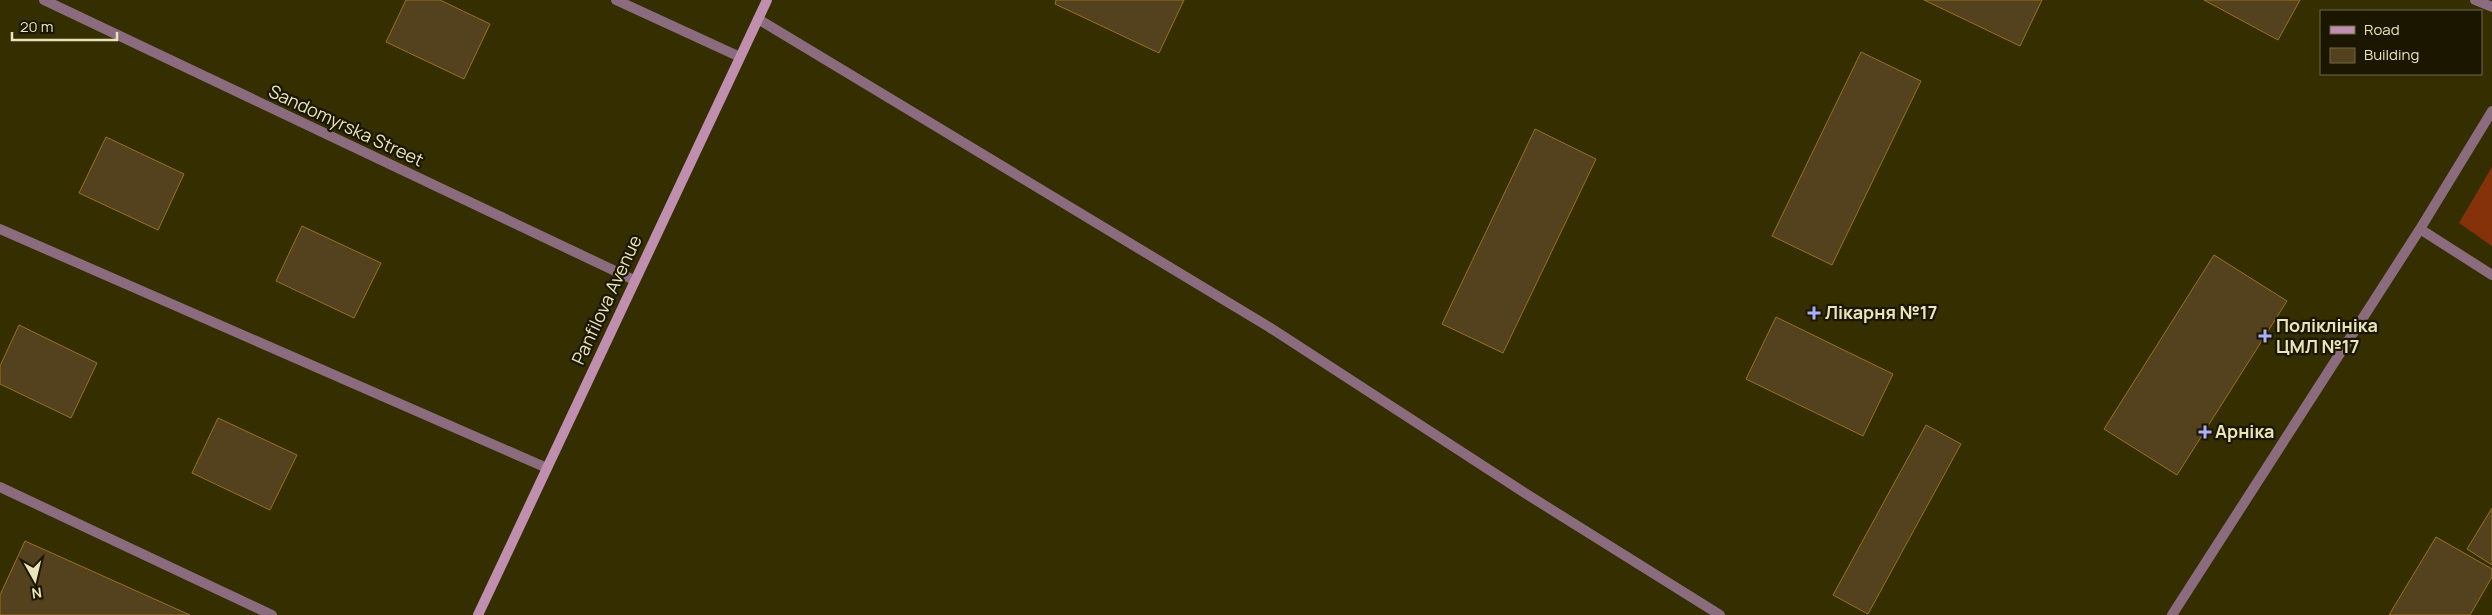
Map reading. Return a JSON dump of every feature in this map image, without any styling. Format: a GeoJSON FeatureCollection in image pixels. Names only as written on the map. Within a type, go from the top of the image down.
{"type":"FeatureCollection","features":[{"type":"Feature","properties":{"kind":"street","name":"Sandomyrska Street"},"geometry":{"type":"LineString","coordinates":[[44,0],[634,280]]}},
{"type":"Feature","properties":{"kind":"street"},"geometry":{"type":"LineString","coordinates":[[616,0],[740,57]]}},
{"type":"Feature","properties":{"kind":"street","name":"Panfilova Avenue"},"geometry":{"type":"LineString","coordinates":[[478,615],[767,0]]}},
{"type":"Feature","properties":{"kind":"street"},"geometry":{"type":"LineString","coordinates":[[2475,0],[2492,7]]}},
{"type":"Feature","properties":{"kind":"street"},"geometry":{"type":"LineString","coordinates":[[758,19],[1269,327],[1528,495],[1720,615]]}},
{"type":"Feature","properties":{"kind":"street"},"geometry":{"type":"LineString","coordinates":[[2172,615],[2420,229],[2492,111]]}},
{"type":"Feature","properties":{"kind":"street"},"geometry":{"type":"LineString","coordinates":[[0,228],[547,468]]}},
{"type":"Feature","properties":{"kind":"street"},"geometry":{"type":"LineString","coordinates":[[2420,229],[2492,274]]}},
{"type":"Feature","properties":{"kind":"street"},"geometry":{"type":"LineString","coordinates":[[0,488],[272,615]]}},
{"type":"Feature","properties":{"kind":"shaded area"},"geometry":{"type":"Polygon","coordinates":[[[2492,167],[2492,246],[2459,223],[2492,167]]]}},
{"type":"Feature","properties":{"kind":"building"},"geometry":{"type":"Polygon","coordinates":[[[406,0],[440,0],[490,24],[464,79],[386,42],[406,0]]]}},
{"type":"Feature","properties":{"kind":"building"},"geometry":{"type":"Polygon","coordinates":[[[1056,0],[1184,0],[1159,53],[1055,4],[1056,0]]]}},
{"type":"Feature","properties":{"kind":"building"},"geometry":{"type":"Polygon","coordinates":[[[1924,0],[2042,0],[2020,46],[1924,0]]]}},
{"type":"Feature","properties":{"kind":"building"},"geometry":{"type":"Polygon","coordinates":[[[2204,0],[2300,0],[2278,40],[2204,0]]]}},
{"type":"Feature","properties":{"kind":"building"},"geometry":{"type":"Polygon","coordinates":[[[1861,52],[1921,81],[1832,265],[1772,236],[1861,52]]]}},
{"type":"Feature","properties":{"kind":"building"},"geometry":{"type":"Polygon","coordinates":[[[1535,129],[1596,159],[1503,353],[1442,324],[1535,129]]]}},
{"type":"Feature","properties":{"kind":"building"},"geometry":{"type":"Polygon","coordinates":[[[106,137],[184,174],[158,230],[79,193],[106,137]]]}},
{"type":"Feature","properties":{"kind":"building"},"geometry":{"type":"Polygon","coordinates":[[[302,226],[381,263],[354,318],[276,281],[302,226]]]}},
{"type":"Feature","properties":{"kind":"building"},"geometry":{"type":"Polygon","coordinates":[[[2214,255],[2287,301],[2177,475],[2104,429],[2214,255]]]}},
{"type":"Feature","properties":{"kind":"building"},"geometry":{"type":"Polygon","coordinates":[[[1776,317],[1893,374],[1863,436],[1746,379],[1776,317]]]}},
{"type":"Feature","properties":{"kind":"building"},"geometry":{"type":"Polygon","coordinates":[[[19,325],[97,363],[71,418],[0,384],[0,366],[19,325]]]}},
{"type":"Feature","properties":{"kind":"building"},"geometry":{"type":"Polygon","coordinates":[[[218,418],[297,455],[270,510],[192,473],[218,418]]]}},
{"type":"Feature","properties":{"kind":"building"},"geometry":{"type":"Polygon","coordinates":[[[1926,425],[1961,444],[1868,614],[1833,595],[1926,425]]]}},
{"type":"Feature","properties":{"kind":"building"},"geometry":{"type":"Polygon","coordinates":[[[2492,508],[2492,565],[2467,549],[2492,508]]]}},
{"type":"Feature","properties":{"kind":"building"},"geometry":{"type":"Polygon","coordinates":[[[2436,537],[2492,569],[2492,577],[2470,615],[2389,615],[2436,537]]]}},
{"type":"Feature","properties":{"kind":"building"},"geometry":{"type":"Polygon","coordinates":[[[25,541],[190,615],[0,615],[0,595],[25,541]]]}},
{"type":"Feature","properties":{"kind":"place","name":"Лікарня №17"},"geometry":{"type":"Point","coordinates":[1814,313]}},
{"type":"Feature","properties":{"kind":"place","name":"Поліклініка ЦМЛ №17"},"geometry":{"type":"Point","coordinates":[2265,336]}},
{"type":"Feature","properties":{"kind":"place","name":"Арніка"},"geometry":{"type":"Point","coordinates":[2205,432]}}]}
